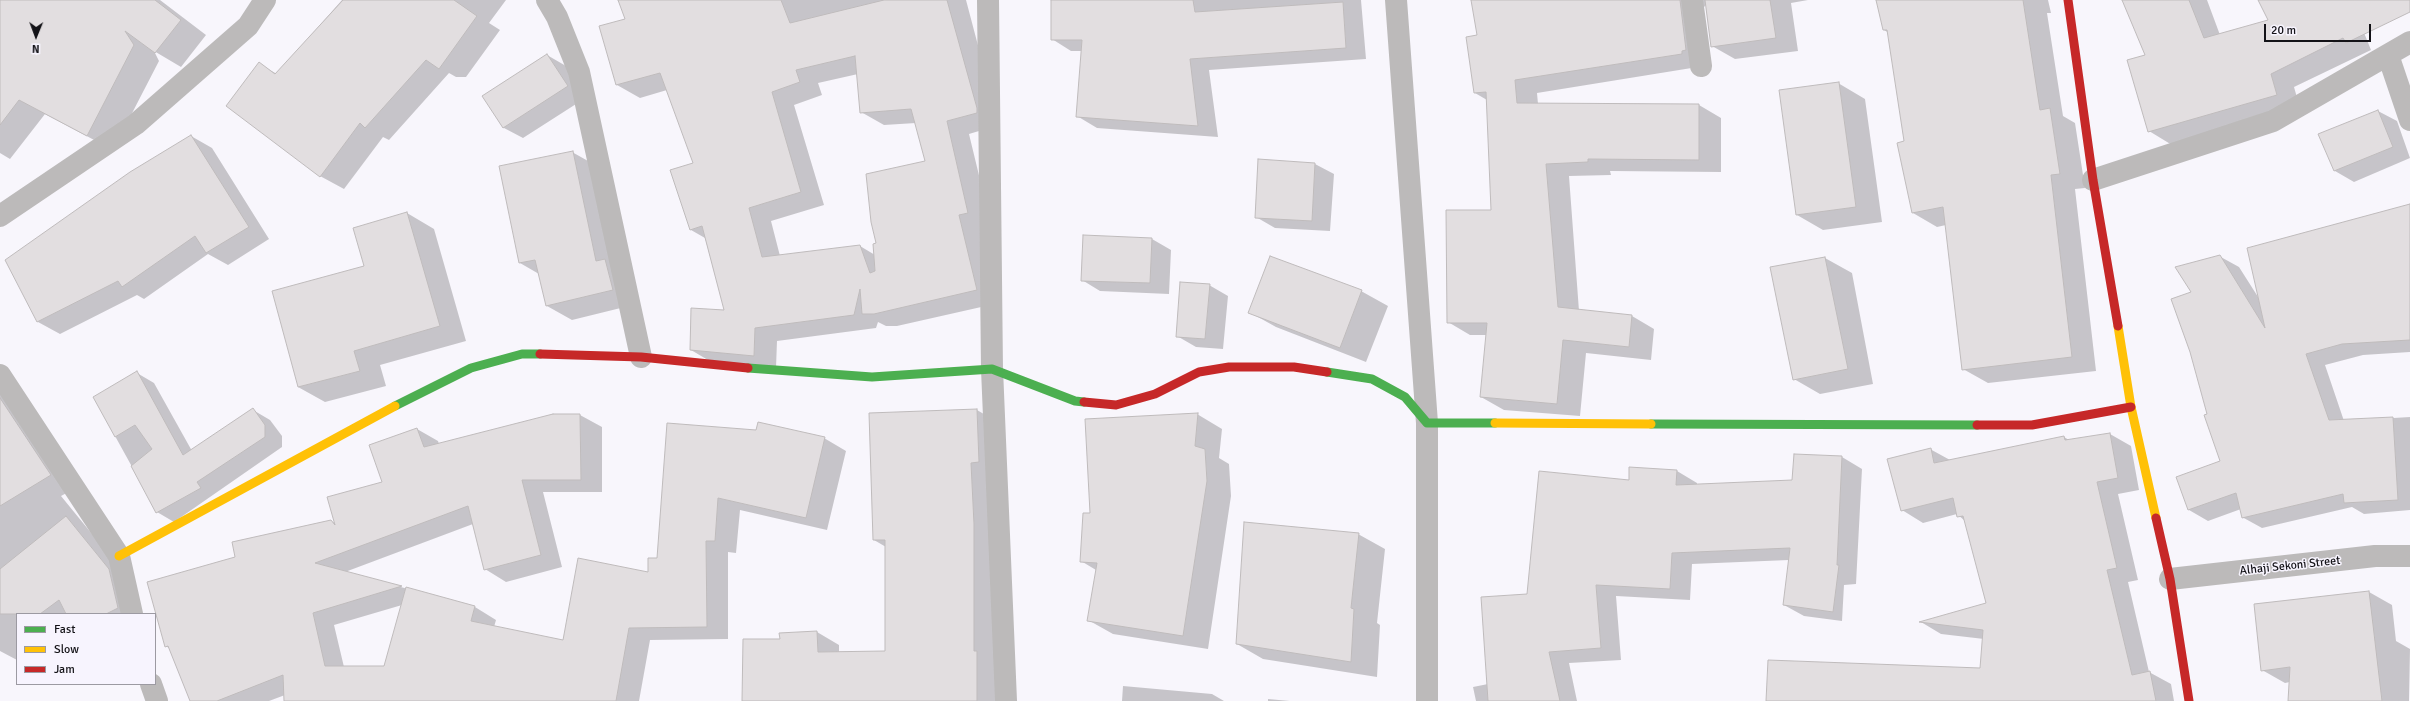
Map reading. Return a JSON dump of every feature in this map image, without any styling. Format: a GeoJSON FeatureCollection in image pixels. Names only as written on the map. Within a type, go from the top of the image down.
{"type":"FeatureCollection","features":[{"type":"Feature","properties":{"kind":"street"},"geometry":{"type":"LineString","coordinates":[[0,216],[136,124],[248,26],[265,0]]}},
{"type":"Feature","properties":{"kind":"street"},"geometry":{"type":"LineString","coordinates":[[547,0],[557,17],[579,72],[642,357]]}},
{"type":"Feature","properties":{"kind":"street"},"geometry":{"type":"LineString","coordinates":[[988,0],[992,369],[1006,701]]}},
{"type":"Feature","properties":{"kind":"street"},"geometry":{"type":"LineString","coordinates":[[1396,0],[1427,423],[1427,701]]}},
{"type":"Feature","properties":{"kind":"street"},"geometry":{"type":"LineString","coordinates":[[1692,0],[1701,66]]}},
{"type":"Feature","properties":{"kind":"street"},"geometry":{"type":"LineString","coordinates":[[2068,0],[2093,180],[2131,408],[2170,579],[2189,701]]}},
{"type":"Feature","properties":{"kind":"street"},"geometry":{"type":"LineString","coordinates":[[2093,180],[2273,121],[2410,42]]}},
{"type":"Feature","properties":{"kind":"street"},"geometry":{"type":"LineString","coordinates":[[2388,55],[2410,120]]}},
{"type":"Feature","properties":{"kind":"street"},"geometry":{"type":"LineString","coordinates":[[119,556],[424,390],[471,368],[522,354],[642,357],[706,365],[872,377],[992,369],[1075,402],[1116,404],[1155,394],[1199,372],[1229,368],[1294,367],[1372,379],[1405,397],[1427,423],[2032,425],[2131,408]]}},
{"type":"Feature","properties":{"kind":"street"},"geometry":{"type":"LineString","coordinates":[[0,374],[119,556],[132,613]]}},
{"type":"Feature","properties":{"kind":"street","name":"Alhaji Sekoni Street"},"geometry":{"type":"LineString","coordinates":[[2170,579],[2375,556],[2410,556]]}},
{"type":"Feature","properties":{"kind":"street"},"geometry":{"type":"LineString","coordinates":[[151,685],[156,701]]}},
{"type":"Feature","properties":{"kind":"building"},"geometry":{"type":"Polygon","coordinates":[[[0,0],[155,0],[181,20],[155,53],[125,31],[134,45],[87,136],[19,100],[0,125],[0,0]]]}},
{"type":"Feature","properties":{"kind":"building"},"geometry":{"type":"Polygon","coordinates":[[[343,0],[454,0],[477,16],[439,69],[426,60],[365,128],[360,123],[320,177],[226,106],[259,62],[275,74],[343,0]]]}},
{"type":"Feature","properties":{"kind":"building"},"geometry":{"type":"Polygon","coordinates":[[[618,0],[781,0],[790,23],[884,0],[947,0],[977,108],[977,113],[947,121],[968,213],[959,215],[977,290],[874,314],[862,314],[860,289],[854,315],[755,328],[754,356],[690,350],[691,308],[724,310],[702,226],[690,230],[670,170],[693,163],[660,73],[616,85],[599,26],[625,19],[618,0]],[[855,56],[796,70],[800,82],[772,92],[801,192],[749,208],[762,257],[860,245],[870,273],[875,271],[873,244],[876,243],[871,222],[866,174],[925,161],[911,109],[860,113],[855,56]]]}},
{"type":"Feature","properties":{"kind":"building"},"geometry":{"type":"Polygon","coordinates":[[[1051,0],[1193,0],[1195,12],[1343,2],[1346,48],[1190,59],[1198,126],[1076,117],[1082,40],[1051,40],[1051,0]]]}},
{"type":"Feature","properties":{"kind":"building"},"geometry":{"type":"Polygon","coordinates":[[[1471,0],[1680,0],[1686,50],[1682,51],[1682,54],[1515,80],[1517,103],[1699,104],[1699,160],[1588,159],[1588,162],[1546,164],[1558,307],[1632,315],[1629,347],[1563,340],[1557,404],[1480,397],[1487,323],[1447,323],[1446,210],[1491,210],[1486,92],[1474,93],[1466,37],[1477,35],[1471,0]]]}},
{"type":"Feature","properties":{"kind":"building"},"geometry":{"type":"Polygon","coordinates":[[[1705,0],[1770,0],[1776,38],[1711,47],[1705,0]]]}},
{"type":"Feature","properties":{"kind":"building"},"geometry":{"type":"Polygon","coordinates":[[[1876,0],[2023,0],[2040,110],[2050,108],[2060,174],[2051,175],[2072,357],[1962,370],[1943,207],[1912,213],[1897,143],[1904,141],[1887,30],[1883,30],[1876,0]]]}},
{"type":"Feature","properties":{"kind":"building"},"geometry":{"type":"Polygon","coordinates":[[[2122,0],[2189,0],[2204,38],[2268,20],[2258,0],[2410,0],[2410,12],[2346,43],[2343,38],[2271,74],[2277,95],[2148,132],[2127,60],[2145,55],[2122,0]]]}},
{"type":"Feature","properties":{"kind":"building"},"geometry":{"type":"Polygon","coordinates":[[[547,54],[568,86],[503,128],[482,96],[547,54]]]}},
{"type":"Feature","properties":{"kind":"building"},"geometry":{"type":"Polygon","coordinates":[[[1839,82],[1856,207],[1796,215],[1779,90],[1839,82]]]}},
{"type":"Feature","properties":{"kind":"building"},"geometry":{"type":"Polygon","coordinates":[[[2378,110],[2393,147],[2334,171],[2318,134],[2378,110]]]}},
{"type":"Feature","properties":{"kind":"building"},"geometry":{"type":"Polygon","coordinates":[[[191,135],[249,227],[206,253],[195,236],[122,287],[118,281],[37,322],[5,260],[130,172],[191,135]]]}},
{"type":"Feature","properties":{"kind":"building"},"geometry":{"type":"Polygon","coordinates":[[[573,151],[596,261],[605,259],[613,290],[546,306],[535,260],[519,263],[499,166],[573,151]]]}},
{"type":"Feature","properties":{"kind":"building"},"geometry":{"type":"Polygon","coordinates":[[[1258,159],[1315,163],[1312,221],[1255,218],[1258,159]]]}},
{"type":"Feature","properties":{"kind":"building"},"geometry":{"type":"Polygon","coordinates":[[[2410,204],[2410,340],[2342,344],[2306,354],[2329,420],[2393,417],[2398,500],[2344,503],[2343,494],[2242,518],[2236,493],[2188,510],[2176,477],[2220,461],[2204,415],[2207,414],[2190,352],[2171,299],[2191,292],[2175,267],[2220,255],[2265,328],[2247,248],[2410,204]]]}},
{"type":"Feature","properties":{"kind":"building"},"geometry":{"type":"Polygon","coordinates":[[[407,212],[440,326],[354,351],[360,371],[298,387],[272,291],[364,266],[353,228],[407,212]]]}},
{"type":"Feature","properties":{"kind":"building"},"geometry":{"type":"Polygon","coordinates":[[[1083,235],[1152,238],[1150,283],[1081,281],[1083,235]]]}},
{"type":"Feature","properties":{"kind":"building"},"geometry":{"type":"Polygon","coordinates":[[[1270,256],[1362,290],[1340,348],[1248,313],[1270,256]]]}},
{"type":"Feature","properties":{"kind":"building"},"geometry":{"type":"Polygon","coordinates":[[[1825,257],[1848,369],[1793,380],[1770,267],[1825,257]]]}},
{"type":"Feature","properties":{"kind":"building"},"geometry":{"type":"Polygon","coordinates":[[[1180,282],[1210,284],[1205,339],[1176,337],[1180,282]]]}},
{"type":"Feature","properties":{"kind":"building"},"geometry":{"type":"Polygon","coordinates":[[[137,371],[183,455],[253,408],[265,425],[265,437],[197,482],[201,488],[156,513],[131,466],[152,449],[135,425],[115,437],[93,397],[137,371]]]}},
{"type":"Feature","properties":{"kind":"building"},"geometry":{"type":"Polygon","coordinates":[[[0,398],[51,475],[0,506],[0,398]]]}},
{"type":"Feature","properties":{"kind":"building"},"geometry":{"type":"Polygon","coordinates":[[[977,409],[979,462],[971,463],[974,524],[974,651],[977,651],[977,701],[742,701],[743,639],[780,639],[779,633],[817,631],[818,652],[885,651],[885,540],[873,540],[869,413],[977,409]]]}},
{"type":"Feature","properties":{"kind":"building"},"geometry":{"type":"Polygon","coordinates":[[[1198,413],[1195,446],[1205,449],[1207,481],[1183,636],[1087,621],[1097,563],[1080,562],[1083,513],[1090,513],[1085,419],[1198,413]]]}},
{"type":"Feature","properties":{"kind":"building"},"geometry":{"type":"Polygon","coordinates":[[[553,414],[580,414],[581,480],[522,480],[541,555],[484,570],[468,506],[315,563],[402,586],[313,613],[325,666],[384,666],[406,587],[475,606],[471,621],[563,640],[578,558],[648,572],[648,558],[657,558],[667,423],[756,430],[758,422],[825,437],[806,518],[718,498],[715,541],[706,541],[707,627],[629,628],[616,701],[284,701],[283,675],[217,701],[190,701],[168,646],[165,647],[147,582],[235,557],[232,542],[331,520],[335,525],[327,497],[382,482],[369,445],[417,428],[424,447],[553,414]]]}},
{"type":"Feature","properties":{"kind":"building"},"geometry":{"type":"Polygon","coordinates":[[[2110,433],[2118,478],[2097,482],[2117,568],[2107,570],[2132,675],[2150,671],[2156,701],[1766,701],[1768,660],[1980,668],[1983,630],[1919,622],[1986,603],[1963,516],[1957,517],[1953,498],[1901,511],[1887,459],[1931,448],[1934,463],[2064,436],[2065,440],[2110,433]]]}},
{"type":"Feature","properties":{"kind":"building"},"geometry":{"type":"Polygon","coordinates":[[[1794,454],[1842,456],[1837,565],[1839,565],[1833,612],[1783,605],[1790,548],[1672,553],[1670,589],[1596,585],[1601,648],[1549,652],[1560,701],[1488,701],[1481,597],[1527,594],[1539,471],[1629,480],[1629,467],[1677,470],[1676,485],[1792,480],[1794,454]]]}},
{"type":"Feature","properties":{"kind":"building"},"geometry":{"type":"Polygon","coordinates":[[[66,516],[109,569],[118,608],[108,613],[66,613],[59,600],[41,613],[0,614],[0,569],[66,516]]]}},
{"type":"Feature","properties":{"kind":"building"},"geometry":{"type":"Polygon","coordinates":[[[1244,522],[1359,533],[1351,608],[1354,609],[1351,662],[1236,644],[1244,522]]]}},
{"type":"Feature","properties":{"kind":"building"},"geometry":{"type":"Polygon","coordinates":[[[2369,591],[2382,701],[2288,701],[2290,667],[2261,671],[2254,604],[2369,591]]]}},
{"type":"Feature","properties":{"kind":"traffic: fast"},"geometry":{"type":"LineString","coordinates":[[395,406],[471,368],[522,354],[540,354]]}},
{"type":"Feature","properties":{"kind":"traffic: fast"},"geometry":{"type":"LineString","coordinates":[[748,368],[872,377],[992,369],[1075,401],[1084,402]]}},
{"type":"Feature","properties":{"kind":"traffic: fast"},"geometry":{"type":"LineString","coordinates":[[1327,372],[1372,379],[1405,397],[1427,423],[1495,423]]}},
{"type":"Feature","properties":{"kind":"traffic: fast"},"geometry":{"type":"LineString","coordinates":[[1651,424],[1977,425]]}},
{"type":"Feature","properties":{"kind":"traffic: slow"},"geometry":{"type":"LineString","coordinates":[[2118,326],[2131,407],[2156,518]]}},
{"type":"Feature","properties":{"kind":"traffic: slow"},"geometry":{"type":"LineString","coordinates":[[119,556],[395,406]]}},
{"type":"Feature","properties":{"kind":"traffic: slow"},"geometry":{"type":"LineString","coordinates":[[1495,423],[1651,424]]}},
{"type":"Feature","properties":{"kind":"traffic: jam"},"geometry":{"type":"LineString","coordinates":[[2068,0],[2093,180],[2118,326]]}},
{"type":"Feature","properties":{"kind":"traffic: jam"},"geometry":{"type":"LineString","coordinates":[[540,354],[641,357],[748,368]]}},
{"type":"Feature","properties":{"kind":"traffic: jam"},"geometry":{"type":"LineString","coordinates":[[1084,402],[1116,405],[1155,394],[1199,372],[1229,367],[1294,367],[1327,372]]}},
{"type":"Feature","properties":{"kind":"traffic: jam"},"geometry":{"type":"LineString","coordinates":[[1977,425],[2032,425],[2131,407]]}},
{"type":"Feature","properties":{"kind":"traffic: jam"},"geometry":{"type":"LineString","coordinates":[[2156,518],[2170,579],[2189,701]]}}]}
